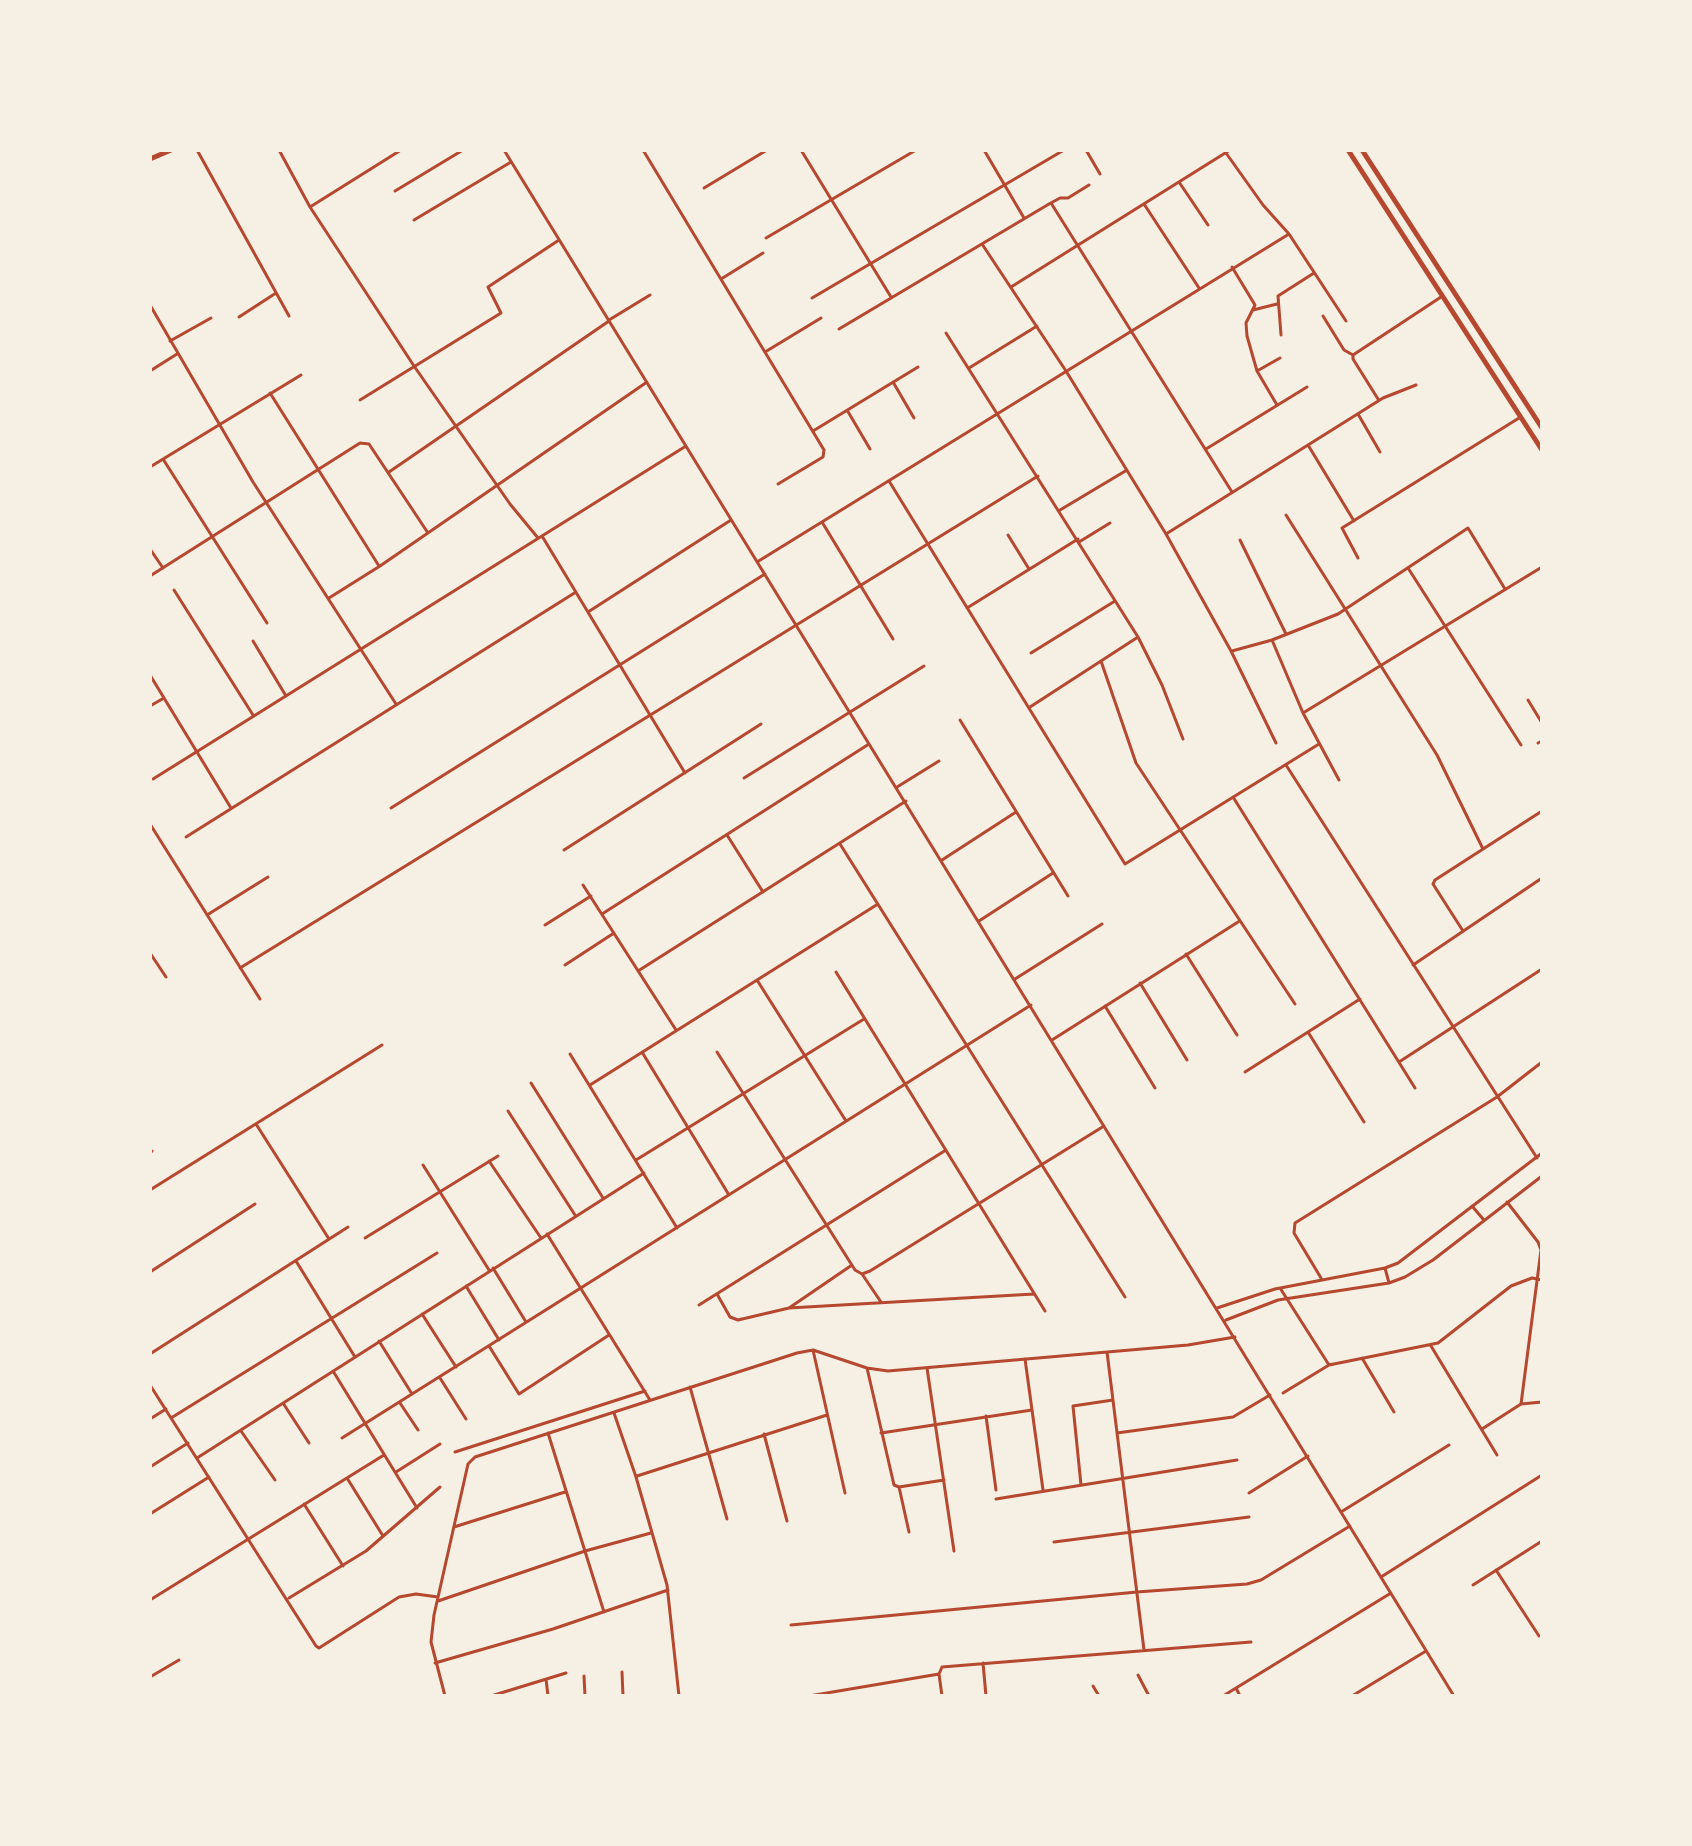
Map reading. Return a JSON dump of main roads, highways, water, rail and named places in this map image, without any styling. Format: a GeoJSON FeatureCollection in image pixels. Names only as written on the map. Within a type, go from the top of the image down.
{"type":"FeatureCollection","features":[{"type":"Feature","properties":{"kind":"main road"},"geometry":{"type":"LineString","coordinates":[[150,159],[171,150]]}},
{"type":"Feature","properties":{"kind":"main road"},"geometry":{"type":"LineString","coordinates":[[1348,150],[1542,450]]}},
{"type":"Feature","properties":{"kind":"main road"},"geometry":{"type":"LineString","coordinates":[[1362,150],[1542,428]]}}]}
